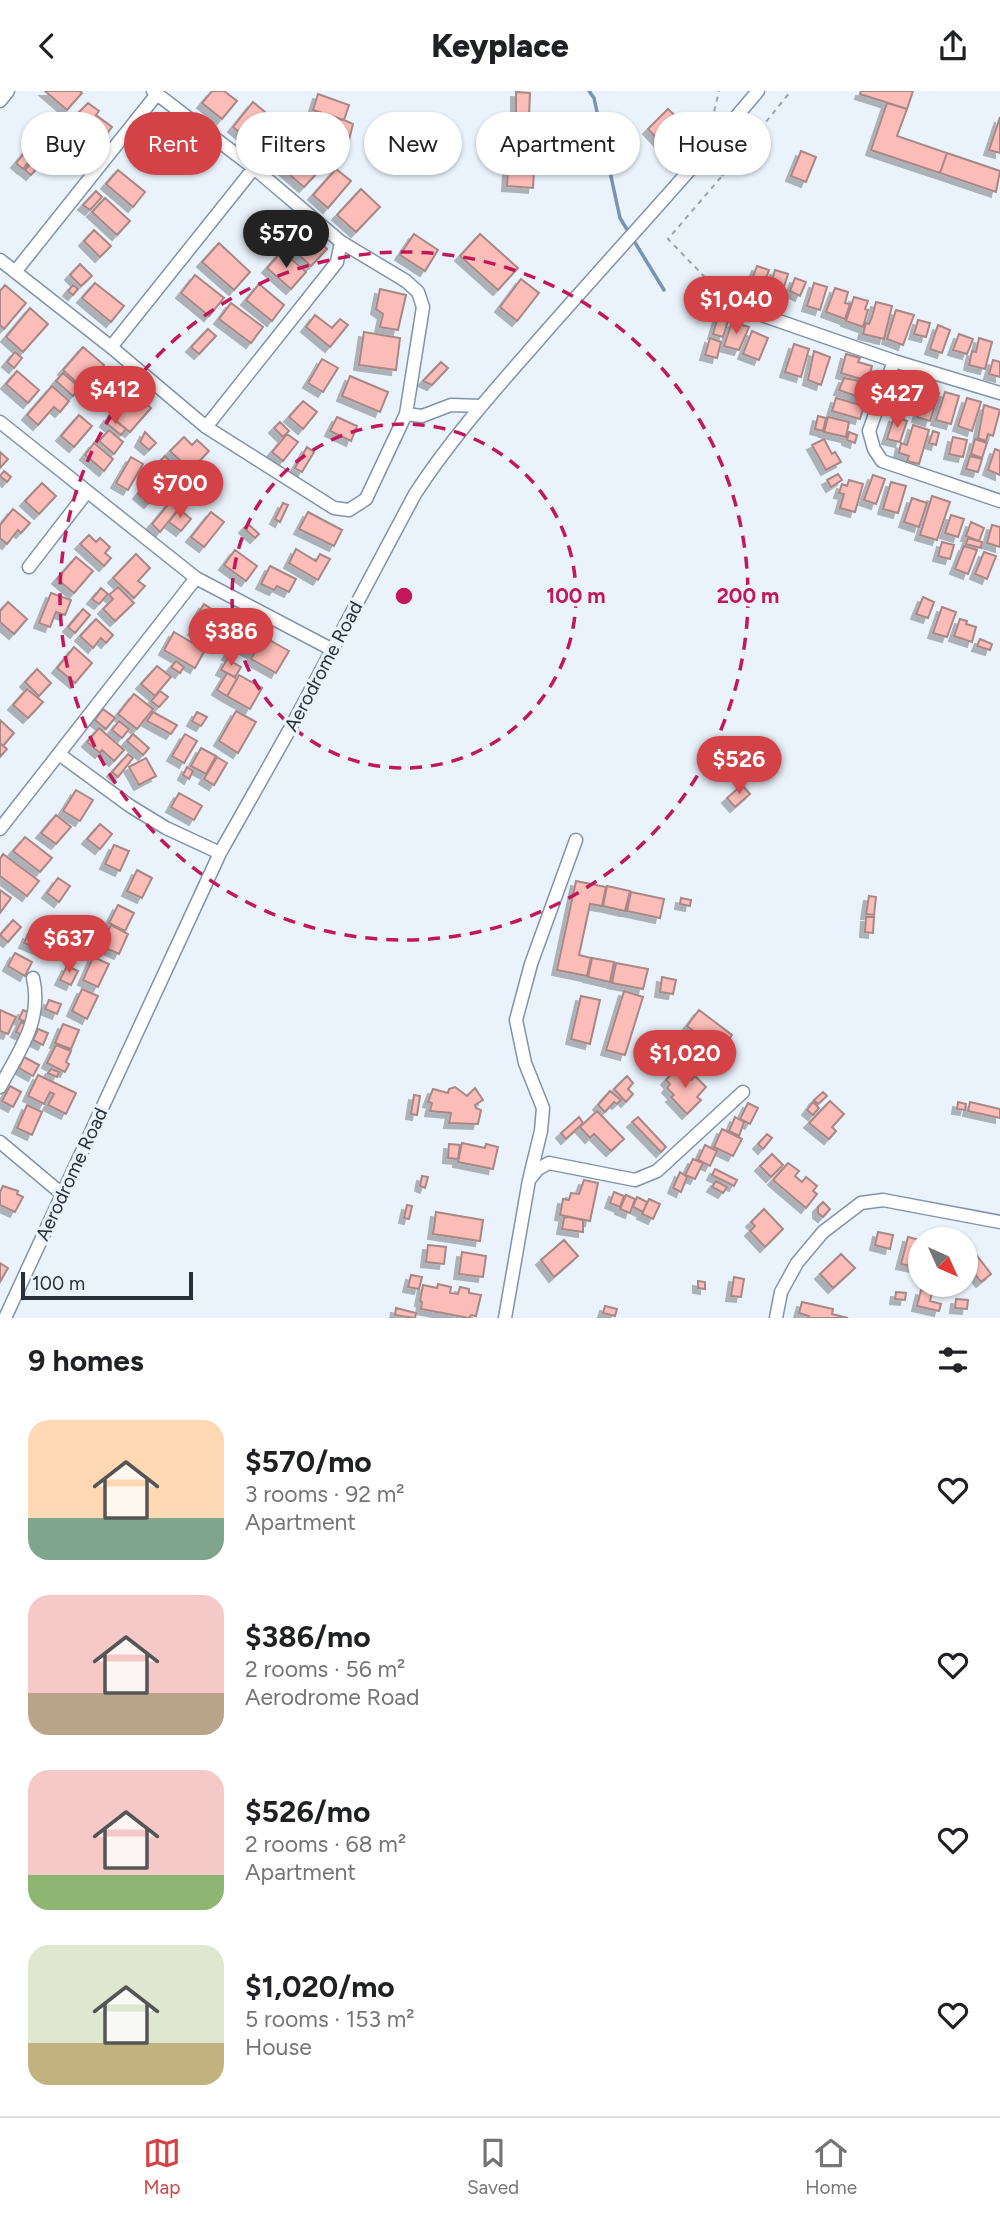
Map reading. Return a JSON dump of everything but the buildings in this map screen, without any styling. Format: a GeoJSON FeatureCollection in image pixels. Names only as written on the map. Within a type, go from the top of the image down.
{"type":"FeatureCollection","features":[{"type":"Feature","properties":{"kind":"street"},"geometry":{"type":"LineString","coordinates":[[0,101],[8,91]]}},
{"type":"Feature","properties":{"kind":"street","name":"Aerodrome Road"},"geometry":{"type":"LineString","coordinates":[[741,112],[758,91]]}},
{"type":"Feature","properties":{"kind":"street"},"geometry":{"type":"LineString","coordinates":[[15,272],[155,93],[236,154]]}},
{"type":"Feature","properties":{"kind":"street"},"geometry":{"type":"LineString","coordinates":[[111,347],[248,175]]}},
{"type":"Feature","properties":{"kind":"street"},"geometry":{"type":"LineString","coordinates":[[0,260],[111,347],[206,427],[334,508],[349,510],[366,499],[406,414],[423,307],[418,292],[406,281],[341,242],[262,175]]}},
{"type":"Feature","properties":{"kind":"street","name":"Aerodrome Road"},"geometry":{"type":"LineString","coordinates":[[5,1318],[220,853],[291,727],[415,494],[437,461],[481,406],[686,175]]}},
{"type":"Feature","properties":{"kind":"street"},"geometry":{"type":"LineString","coordinates":[[206,427],[337,262],[341,242]]}},
{"type":"Feature","properties":{"kind":"street"},"geometry":{"type":"LineString","coordinates":[[733,305],[894,361],[1000,393]]}},
{"type":"Feature","properties":{"kind":"street"},"geometry":{"type":"LineString","coordinates":[[894,361],[869,432],[874,449],[882,461],[1000,501]]}},
{"type":"Feature","properties":{"kind":"street"},"geometry":{"type":"LineString","coordinates":[[406,414],[422,416],[451,405],[481,406]]}},
{"type":"Feature","properties":{"kind":"street"},"geometry":{"type":"LineString","coordinates":[[0,422],[197,578],[331,649]]}},
{"type":"Feature","properties":{"kind":"street"},"geometry":{"type":"LineString","coordinates":[[29,566],[87,492]]}},
{"type":"Feature","properties":{"kind":"street"},"geometry":{"type":"LineString","coordinates":[[0,829],[197,578]]}},
{"type":"Feature","properties":{"kind":"street"},"geometry":{"type":"LineString","coordinates":[[59,754],[130,806],[166,828],[220,853]]}},
{"type":"Feature","properties":{"kind":"street"},"geometry":{"type":"LineString","coordinates":[[505,1318],[529,1180],[541,1131],[543,1108],[525,1063],[516,1020],[531,964],[576,840]]}},
{"type":"Feature","properties":{"kind":"street"},"geometry":{"type":"LineString","coordinates":[[0,1087],[33,1020],[37,997],[33,978]]}},
{"type":"Feature","properties":{"kind":"street"},"geometry":{"type":"LineString","coordinates":[[529,1180],[538,1169],[549,1163],[635,1180],[657,1171],[743,1092]]}},
{"type":"Feature","properties":{"kind":"street"},"geometry":{"type":"LineString","coordinates":[[0,1142],[62,1194]]}},
{"type":"Feature","properties":{"kind":"street"},"geometry":{"type":"LineString","coordinates":[[776,1318],[780,1292],[797,1263],[823,1232],[861,1203],[883,1200],[1000,1222]]}},
{"type":"Feature","properties":{"kind":"path"},"geometry":{"type":"LineString","coordinates":[[714,112],[719,91]]}},
{"type":"Feature","properties":{"kind":"path"},"geometry":{"type":"LineString","coordinates":[[733,305],[668,239],[791,91]]}},
{"type":"Feature","properties":{"kind":"waterway"},"geometry":{"type":"LineString","coordinates":[[589,91],[594,98],[620,218],[664,290]]}}]}
